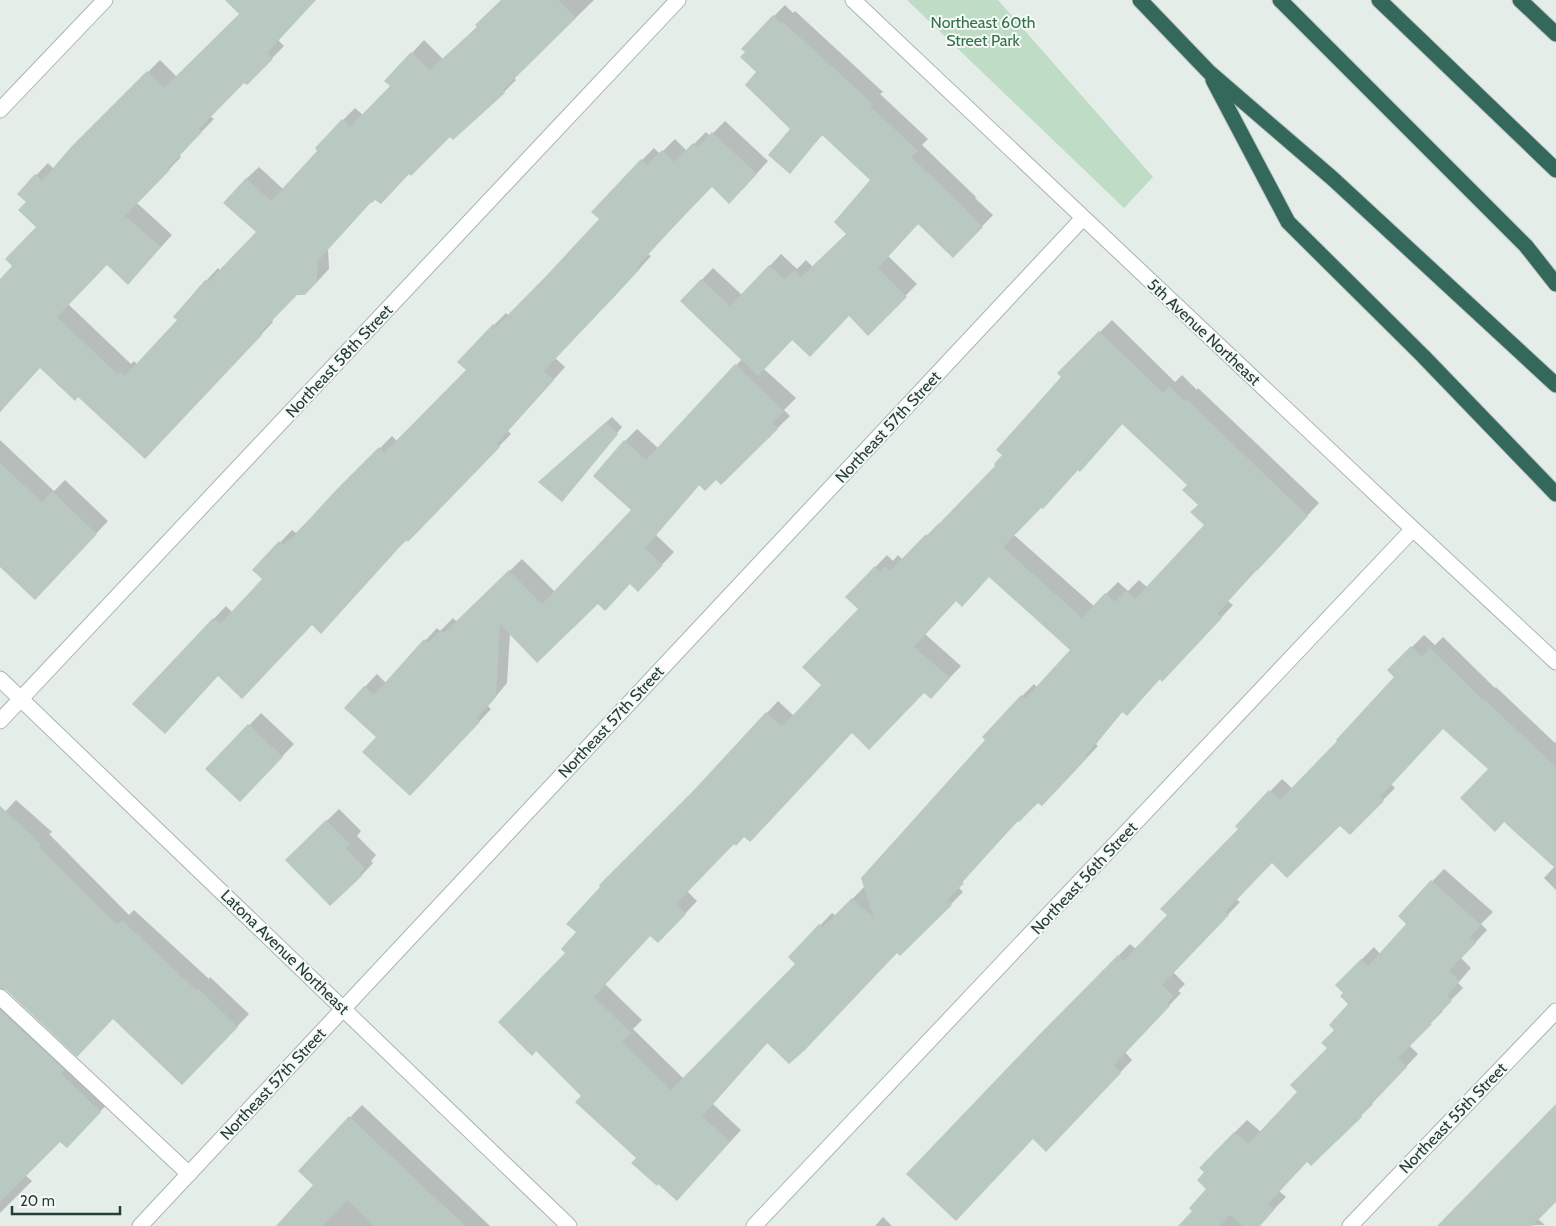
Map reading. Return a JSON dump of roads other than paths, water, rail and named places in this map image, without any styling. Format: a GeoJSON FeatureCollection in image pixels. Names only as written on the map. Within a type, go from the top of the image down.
{"type":"FeatureCollection","features":[{"type":"Feature","properties":{"kind":"highway"},"geometry":{"type":"LineString","coordinates":[[1140,0],[1209,72],[1332,178],[1556,385]]}},
{"type":"Feature","properties":{"kind":"highway"},"geometry":{"type":"LineString","coordinates":[[1280,0],[1526,246],[1556,284]]}},
{"type":"Feature","properties":{"kind":"highway"},"geometry":{"type":"LineString","coordinates":[[1379,0],[1556,170]]}},
{"type":"Feature","properties":{"kind":"highway"},"geometry":{"type":"LineString","coordinates":[[1520,0],[1556,34]]}},
{"type":"Feature","properties":{"kind":"highway"},"geometry":{"type":"LineString","coordinates":[[1209,72],[1288,222],[1423,356],[1556,494]]}},
{"type":"Feature","properties":{"kind":"highway"},"geometry":{"type":"LineString","coordinates":[[1526,246],[1556,268]]}},
{"type":"Feature","properties":{"kind":"street"},"geometry":{"type":"LineString","coordinates":[[0,110],[105,0]]}},
{"type":"Feature","properties":{"kind":"street","name":"Northeast 58th Street"},"geometry":{"type":"LineString","coordinates":[[0,721],[678,0]]}},
{"type":"Feature","properties":{"kind":"street","name":"5th Avenue Northeast"},"geometry":{"type":"LineString","coordinates":[[853,0],[1556,662]]}},
{"type":"Feature","properties":{"kind":"street","name":"Northeast 57th Street"},"geometry":{"type":"LineString","coordinates":[[140,1226],[1084,218]]}},
{"type":"Feature","properties":{"kind":"street","name":"Northeast 56th Street"},"geometry":{"type":"LineString","coordinates":[[754,1226],[1413,529]]}},
{"type":"Feature","properties":{"kind":"street","name":"Latona Avenue Northeast"},"geometry":{"type":"LineString","coordinates":[[0,679],[569,1226]]}},
{"type":"Feature","properties":{"kind":"street"},"geometry":{"type":"LineString","coordinates":[[0,996],[189,1174]]}},
{"type":"Feature","properties":{"kind":"street","name":"Northeast 55th Street"},"geometry":{"type":"LineString","coordinates":[[1350,1226],[1556,1011]]}},
{"type":"Feature","properties":{"kind":"park label","name":"Northeast 60th Street Park"},"geometry":{"type":"Point","coordinates":[983,31]}}]}
